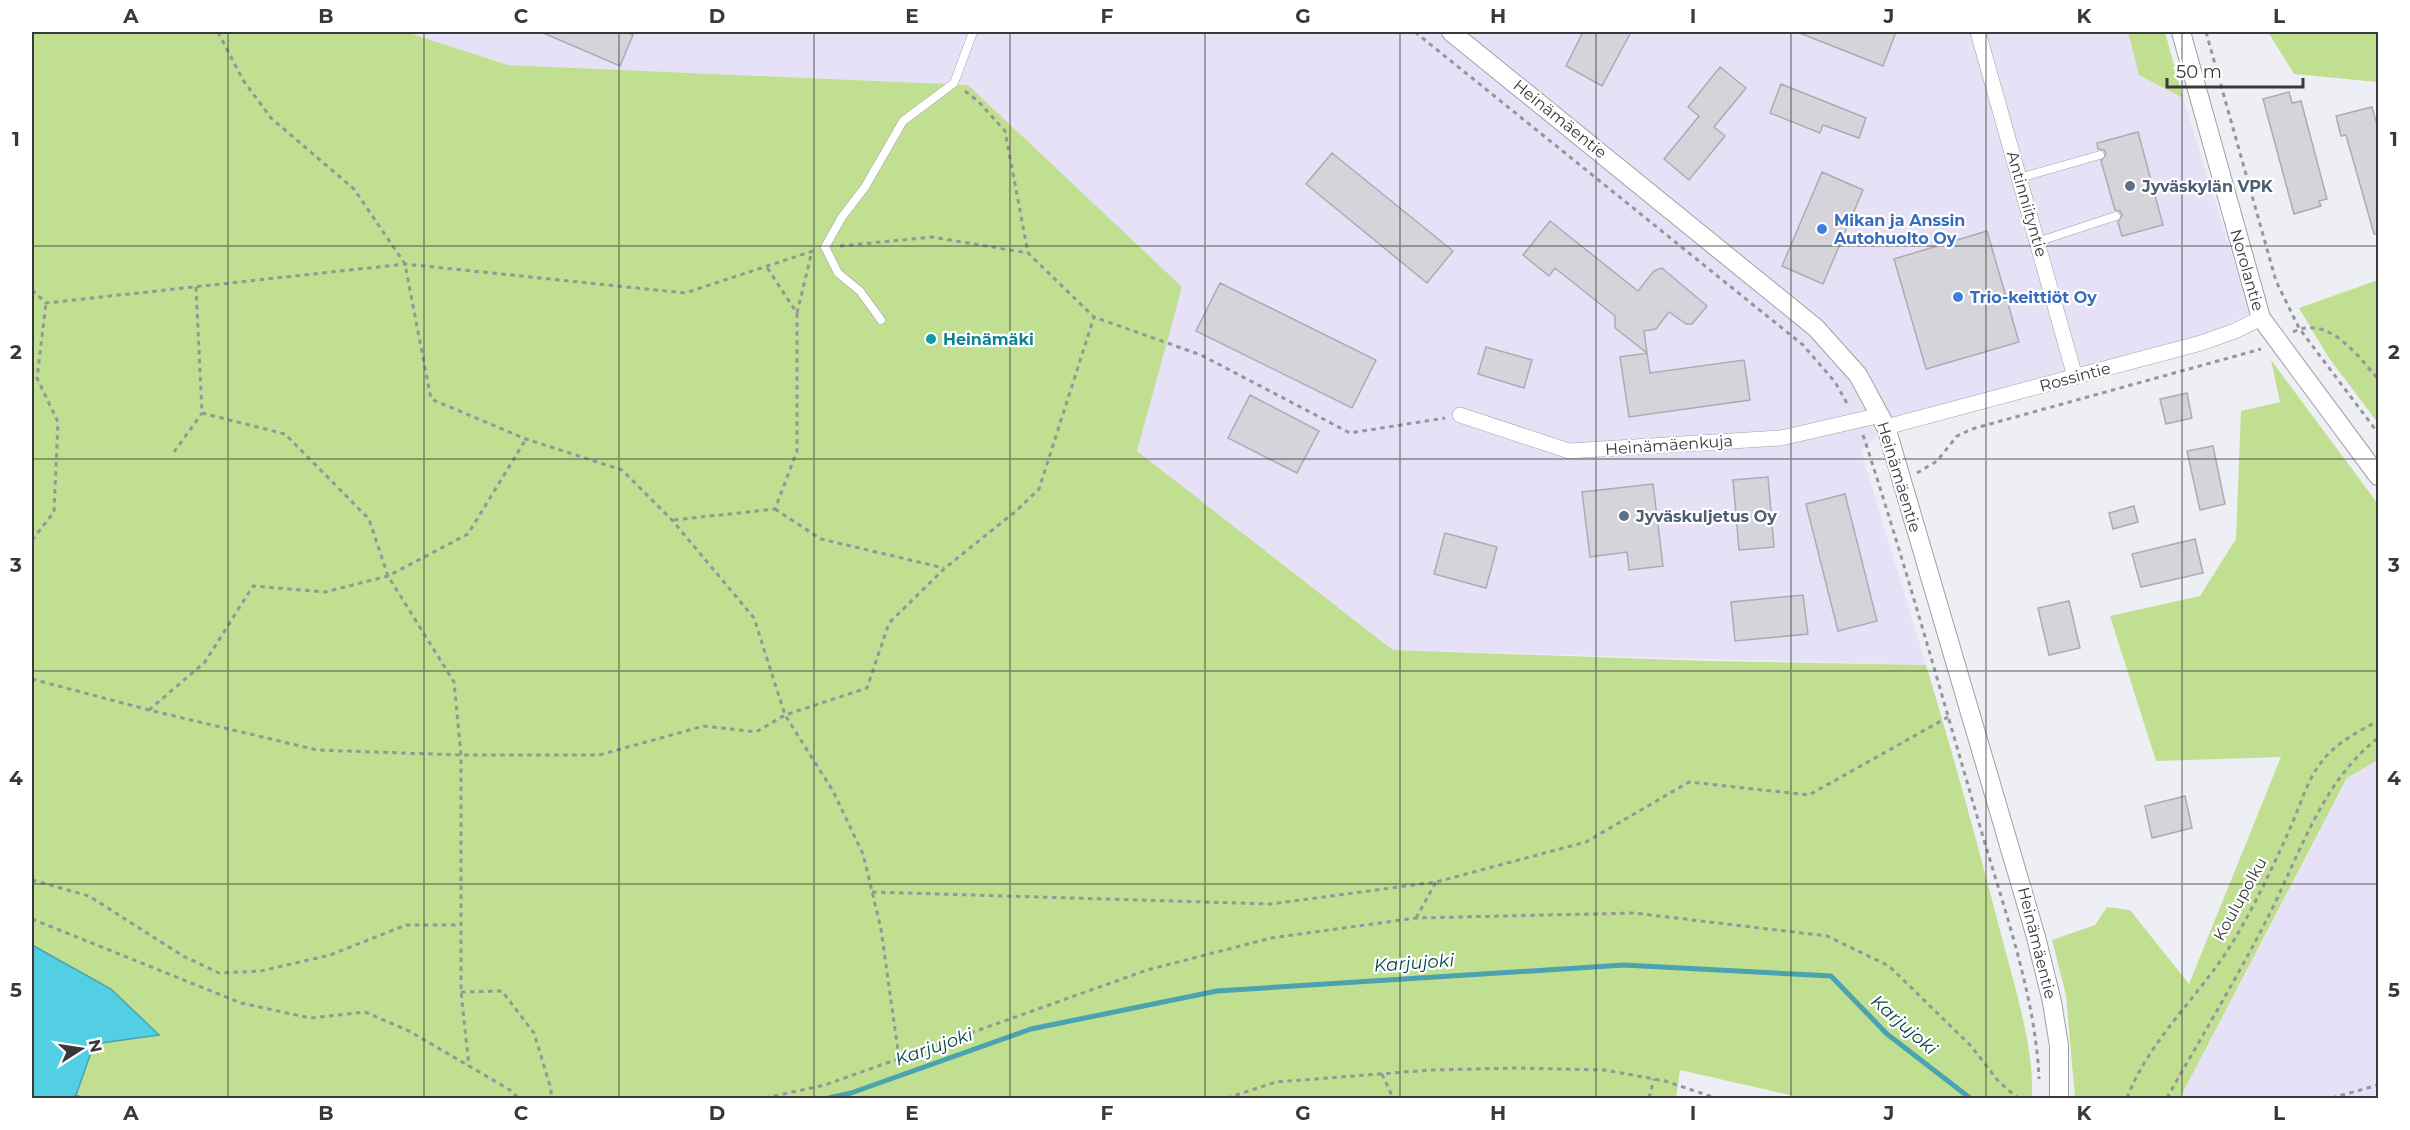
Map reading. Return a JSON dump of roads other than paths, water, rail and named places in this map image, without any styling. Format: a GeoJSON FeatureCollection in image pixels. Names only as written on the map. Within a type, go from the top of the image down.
{"type":"FeatureCollection","features":[{"type":"Feature","properties":{"kind":"street","name":"Heinämäentie"},"geometry":{"type":"LineString","coordinates":[[1451,32],[1816,328],[1858,375],[1883,421],[2036,937],[2054,1013],[2059,1046],[2060,1098]]}},
{"type":"Feature","properties":{"kind":"street","name":"Antinniityntie"},"geometry":{"type":"LineString","coordinates":[[1978,32],[2075,376]]}},
{"type":"Feature","properties":{"kind":"street","name":"Norolantie"},"geometry":{"type":"LineString","coordinates":[[2181,32],[2261,318],[2379,476]]}},
{"type":"Feature","properties":{"kind":"street","name":"Rossintie"},"geometry":{"type":"LineString","coordinates":[[1883,421],[2075,376],[2201,343],[2235,331],[2261,318]]}},
{"type":"Feature","properties":{"kind":"street","name":"Heinämäenkuja"},"geometry":{"type":"LineString","coordinates":[[1460,415],[1569,451],[1781,438],[1858,422],[1883,421]]}},
{"type":"Feature","properties":{"kind":"lane"},"geometry":{"type":"LineString","coordinates":[[881,320],[860,291],[838,273],[825,247],[842,217],[865,187],[903,121],[954,83],[973,32]]}},
{"type":"Feature","properties":{"kind":"lane"},"geometry":{"type":"LineString","coordinates":[[2019,178],[2100,155]]}},
{"type":"Feature","properties":{"kind":"lane"},"geometry":{"type":"LineString","coordinates":[[2037,242],[2116,216]]}},
{"type":"Feature","properties":{"kind":"water"},"geometry":{"type":"Polygon","coordinates":[[[32,945],[111,989],[159,1035],[94,1044],[75,1098],[32,1098],[32,945]]]}},
{"type":"Feature","properties":{"kind":"waterway","name":"Karjujoki"},"geometry":{"type":"LineString","coordinates":[[829,1098],[851,1093],[1031,1029],[1217,991],[1624,965],[1831,976],[1887,1034],[1970,1098]]}},
{"type":"Feature","properties":{"kind":"place","name":"Jyväskylän VPK"},"geometry":{"type":"Point","coordinates":[2130,186]}},
{"type":"Feature","properties":{"kind":"place","name":"Mikan ja Anssin Autohuolto Oy"},"geometry":{"type":"Point","coordinates":[1822,229]}},
{"type":"Feature","properties":{"kind":"place","name":"Trio-keittiöt Oy"},"geometry":{"type":"Point","coordinates":[1958,297]}},
{"type":"Feature","properties":{"kind":"place","name":"Heinämäki"},"geometry":{"type":"Point","coordinates":[931,339]}},
{"type":"Feature","properties":{"kind":"place","name":"Jyväskuljetus Oy"},"geometry":{"type":"Point","coordinates":[1624,516]}}]}
